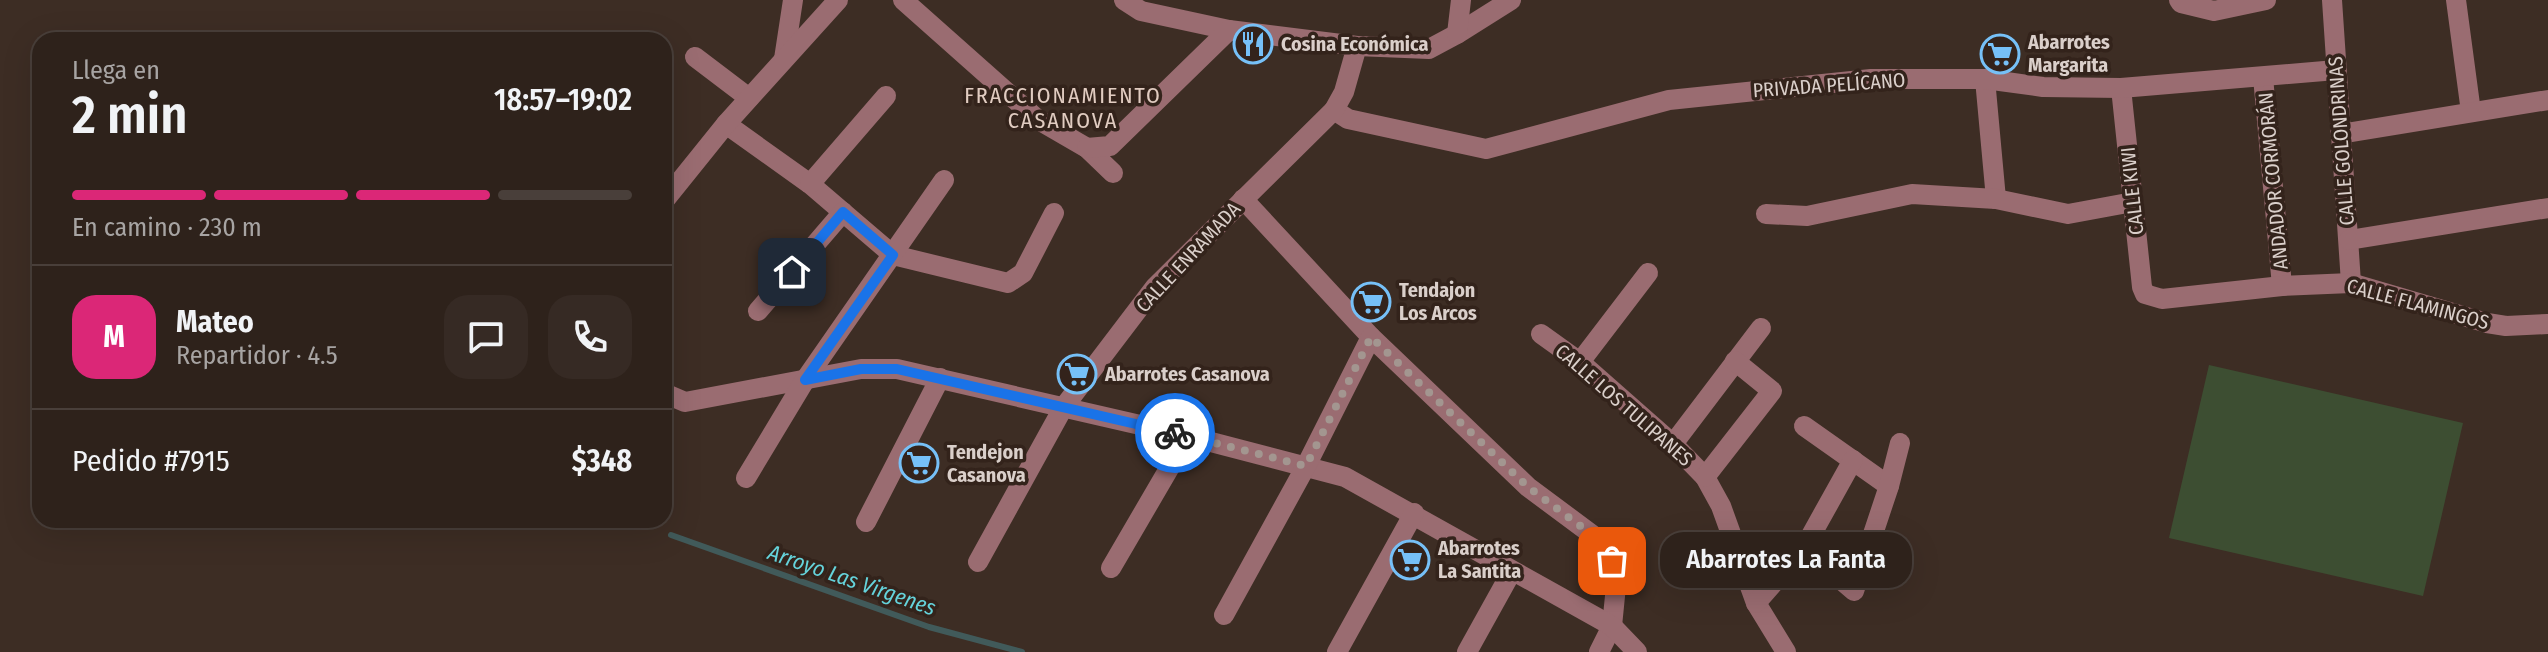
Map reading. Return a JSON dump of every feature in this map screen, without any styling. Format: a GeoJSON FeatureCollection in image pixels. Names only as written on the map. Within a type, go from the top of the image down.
{"type":"FeatureCollection","features":[{"type":"Feature","properties":{"kind":"street"},"geometry":{"type":"LineString","coordinates":[[784,59],[793,0]]}},
{"type":"Feature","properties":{"kind":"street"},"geometry":{"type":"LineString","coordinates":[[672,191],[726,124],[838,0]]}},
{"type":"Feature","properties":{"kind":"street"},"geometry":{"type":"LineString","coordinates":[[903,0],[1037,119],[1087,148],[1113,173]]}},
{"type":"Feature","properties":{"kind":"street"},"geometry":{"type":"LineString","coordinates":[[1124,0],[1141,11],[1229,30],[1357,46],[1429,49],[1511,0]]}},
{"type":"Feature","properties":{"kind":"street"},"geometry":{"type":"LineString","coordinates":[[1457,34],[1461,0]]}},
{"type":"Feature","properties":{"kind":"street"},"geometry":{"type":"LineString","coordinates":[[2179,0],[2214,11],[2266,0]]}},
{"type":"Feature","properties":{"kind":"street","name":"CALLE GOLONDRINAS"},"geometry":{"type":"LineString","coordinates":[[2332,0],[2351,283]]}},
{"type":"Feature","properties":{"kind":"street"},"geometry":{"type":"LineString","coordinates":[[2456,0],[2471,112]]}},
{"type":"Feature","properties":{"kind":"street"},"geometry":{"type":"LineString","coordinates":[[1087,148],[1110,146],[1229,30]]}},
{"type":"Feature","properties":{"kind":"street","name":"CALLE ENRAMADA"},"geometry":{"type":"LineString","coordinates":[[978,562],[1063,408],[1155,287],[1334,110],[1344,92],[1357,46]]}},
{"type":"Feature","properties":{"kind":"street"},"geometry":{"type":"LineString","coordinates":[[695,57],[749,98]]}},
{"type":"Feature","properties":{"kind":"street","name":"PRIVADA PELÍCANO"},"geometry":{"type":"LineString","coordinates":[[1334,110],[1348,119],[1486,149],[1669,100],[1871,79],[1985,79],[2043,87],[2121,88],[2336,70]]}},
{"type":"Feature","properties":{"kind":"street","name":"ANDADOR CORMORÁN"},"geometry":{"type":"LineString","coordinates":[[2263,77],[2282,286]]}},
{"type":"Feature","properties":{"kind":"street"},"geometry":{"type":"LineString","coordinates":[[1985,79],[1996,199]]}},
{"type":"Feature","properties":{"kind":"street","name":"CALLE KIWI"},"geometry":{"type":"LineString","coordinates":[[2121,88],[2145,294]]}},
{"type":"Feature","properties":{"kind":"street"},"geometry":{"type":"LineString","coordinates":[[810,184],[886,96]]}},
{"type":"Feature","properties":{"kind":"street"},"geometry":{"type":"LineString","coordinates":[[2340,134],[2548,100]]}},
{"type":"Feature","properties":{"kind":"street"},"geometry":{"type":"LineString","coordinates":[[726,124],[810,184],[893,255],[1008,283],[1023,273],[1054,213]]}},
{"type":"Feature","properties":{"kind":"street"},"geometry":{"type":"LineString","coordinates":[[746,478],[805,380],[944,180]]}},
{"type":"Feature","properties":{"kind":"street"},"geometry":{"type":"LineString","coordinates":[[1766,214],[1807,216],[1912,194],[1996,199],[2068,214],[2133,202]]}},
{"type":"Feature","properties":{"kind":"street"},"geometry":{"type":"LineString","coordinates":[[1243,199],[1371,337],[1528,487],[1606,545],[1617,576],[1612,626],[1599,652]]}},
{"type":"Feature","properties":{"kind":"street"},"geometry":{"type":"LineString","coordinates":[[2349,240],[2548,208]]}},
{"type":"Feature","properties":{"kind":"street"},"geometry":{"type":"LineString","coordinates":[[758,311],[843,212]]}},
{"type":"Feature","properties":{"kind":"street"},"geometry":{"type":"LineString","coordinates":[[1580,362],[1648,273]]}},
{"type":"Feature","properties":{"kind":"street","name":"CALLE FLAMINGOS"},"geometry":{"type":"LineString","coordinates":[[2145,294],[2162,299],[2282,286],[2351,283],[2487,323],[2506,326],[2548,324]]}},
{"type":"Feature","properties":{"kind":"street"},"geometry":{"type":"LineString","coordinates":[[1673,444],[1761,328]]}},
{"type":"Feature","properties":{"kind":"street","name":"CALLE LOS TULIPANES"},"geometry":{"type":"LineString","coordinates":[[1541,334],[1580,362],[1673,444],[1705,477],[1721,506],[1756,603],[1786,652]]}},
{"type":"Feature","properties":{"kind":"street"},"geometry":{"type":"LineString","coordinates":[[1224,615],[1306,466],[1371,337]]}},
{"type":"Feature","properties":{"kind":"street"},"geometry":{"type":"LineString","coordinates":[[1705,477],[1772,391],[1735,361]]}},
{"type":"Feature","properties":{"kind":"street"},"geometry":{"type":"LineString","coordinates":[[672,396],[685,402],[861,369],[897,369],[1306,466],[1345,477],[1414,513],[1612,626],[1637,652]]}},
{"type":"Feature","properties":{"kind":"street"},"geometry":{"type":"LineString","coordinates":[[866,522],[940,378]]}},
{"type":"Feature","properties":{"kind":"street"},"geometry":{"type":"LineString","coordinates":[[1804,426],[1889,486]]}},
{"type":"Feature","properties":{"kind":"street"},"geometry":{"type":"LineString","coordinates":[[1111,568],[1188,436]]}},
{"type":"Feature","properties":{"kind":"street"},"geometry":{"type":"LineString","coordinates":[[1804,548],[1854,591],[1900,443]]}},
{"type":"Feature","properties":{"kind":"street"},"geometry":{"type":"LineString","coordinates":[[1756,603],[1804,548],[1853,460]]}},
{"type":"Feature","properties":{"kind":"street"},"geometry":{"type":"LineString","coordinates":[[1337,652],[1414,513]]}},
{"type":"Feature","properties":{"kind":"street"},"geometry":{"type":"LineString","coordinates":[[1467,652],[1512,571]]}},
{"type":"Feature","properties":{"kind":"green space"},"geometry":{"type":"Polygon","coordinates":[[[2209,365],[2463,423],[2423,596],[2169,538],[2209,365]]]}},
{"type":"Feature","properties":{"kind":"waterway","name":"Arroyo Las Virgenes"},"geometry":{"type":"LineString","coordinates":[[671,535],[929,627],[1022,652]]}},
{"type":"Feature","properties":{"kind":"way so far"},"geometry":{"type":"LineString","coordinates":[[1175,433],[1306,466],[1371,337],[1528,487],[1606,545],[1612,561]]}},
{"type":"Feature","properties":{"kind":"place","name":"Cosina Económica"},"geometry":{"type":"Point","coordinates":[1253,44]}},
{"type":"Feature","properties":{"kind":"place","name":"Abarrotes Margarita"},"geometry":{"type":"Point","coordinates":[2000,54]}},
{"type":"Feature","properties":{"kind":"place","name":"Tendajon Los Arcos"},"geometry":{"type":"Point","coordinates":[1371,302]}},
{"type":"Feature","properties":{"kind":"place","name":"Abarrotes Casanova"},"geometry":{"type":"Point","coordinates":[1077,374]}},
{"type":"Feature","properties":{"kind":"place","name":"Tendejon Casanova"},"geometry":{"type":"Point","coordinates":[919,463]}},
{"type":"Feature","properties":{"kind":"place","name":"Abarrotes La Santita"},"geometry":{"type":"Point","coordinates":[1410,560]}},
{"type":"Feature","properties":{"kind":"place","name":"Abarrotes La Fanta"},"geometry":{"type":"Point","coordinates":[1612,561]}},
{"type":"Feature","properties":{"kind":"district","name":"FRACCIONAMIENTO CASANOVA"},"geometry":{"type":"Point","coordinates":[1063,108]}},
{"type":"Feature","properties":{"kind":"route"},"geometry":{"type":"LineString","coordinates":[[792,272],[843,212],[893,255],[805,380],[861,369],[897,369],[1175,433]]}}]}
